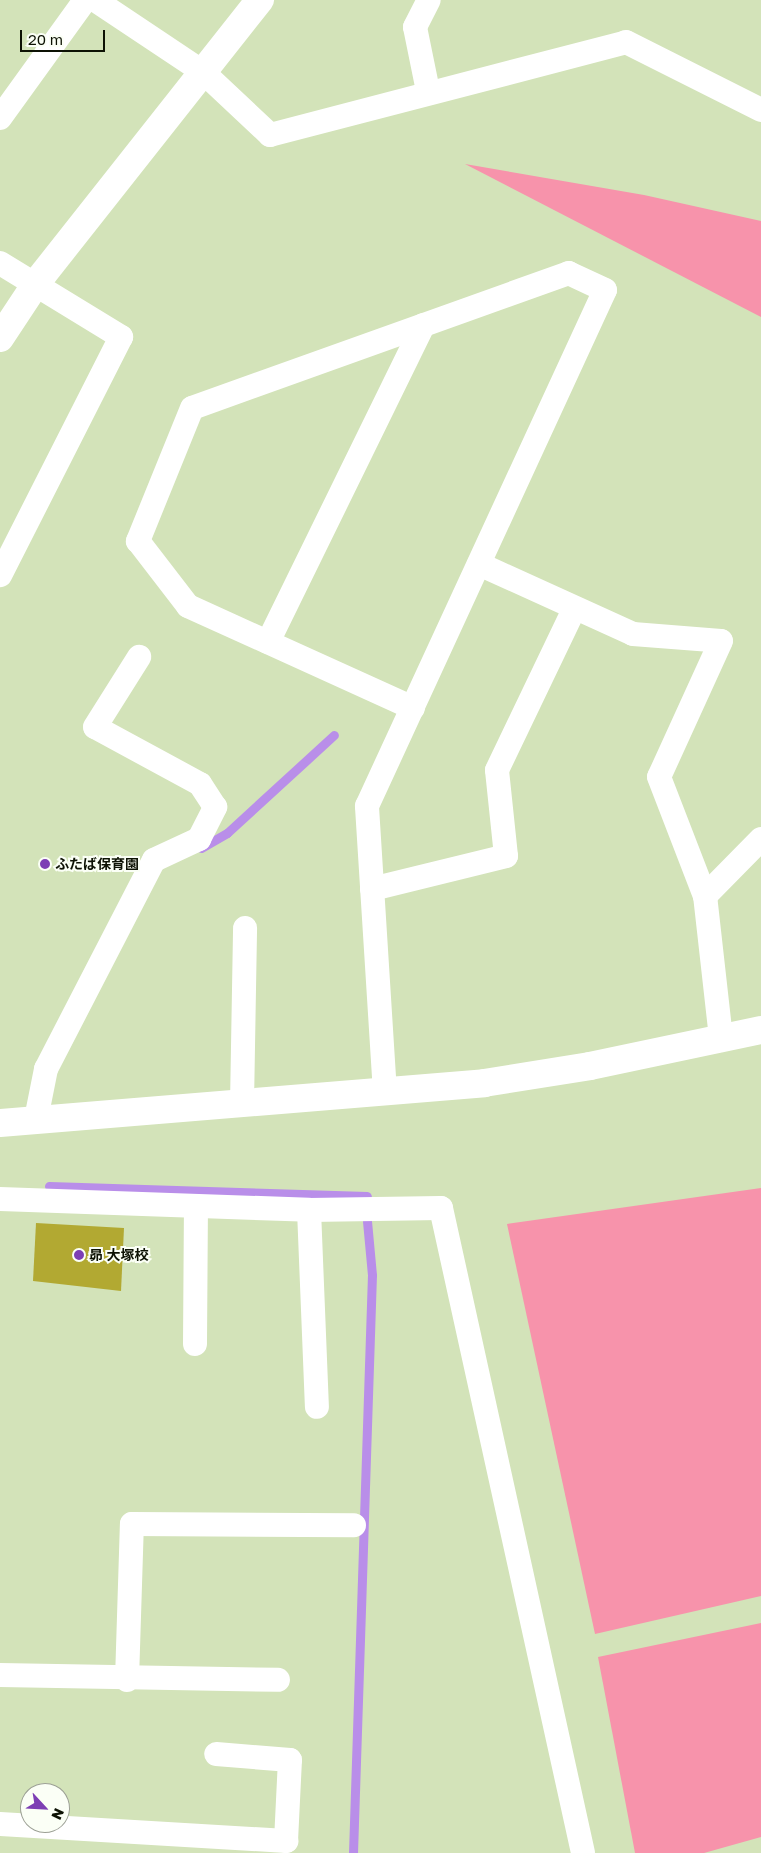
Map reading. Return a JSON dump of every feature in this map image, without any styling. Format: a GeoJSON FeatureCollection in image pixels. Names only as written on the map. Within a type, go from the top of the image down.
{"type":"FeatureCollection","features":[{"type":"Feature","properties":{"kind":"street"},"geometry":{"type":"LineString","coordinates":[[0,118],[85,0]]}},
{"type":"Feature","properties":{"kind":"street"},"geometry":{"type":"LineString","coordinates":[[95,0],[203,72],[270,135],[428,91],[626,42],[761,110]]}},
{"type":"Feature","properties":{"kind":"street"},"geometry":{"type":"LineString","coordinates":[[0,338],[37,282],[260,0]]}},
{"type":"Feature","properties":{"kind":"street"},"geometry":{"type":"LineString","coordinates":[[428,91],[416,27],[429,0]]}},
{"type":"Feature","properties":{"kind":"street"},"geometry":{"type":"LineString","coordinates":[[0,263],[37,282],[121,336],[0,575]]}},
{"type":"Feature","properties":{"kind":"street"},"geometry":{"type":"LineString","coordinates":[[385,1093],[367,806],[606,290],[568,273],[192,408],[138,541],[188,606],[412,708]]}},
{"type":"Feature","properties":{"kind":"street"},"geometry":{"type":"LineString","coordinates":[[268,642],[423,325]]}},
{"type":"Feature","properties":{"kind":"street"},"geometry":{"type":"LineString","coordinates":[[479,564],[574,609],[633,634],[721,641],[659,777],[706,896],[721,1038]]}},
{"type":"Feature","properties":{"kind":"street"},"geometry":{"type":"LineString","coordinates":[[372,889],[506,856],[497,770],[574,609]]}},
{"type":"Feature","properties":{"kind":"street"},"geometry":{"type":"LineString","coordinates":[[36,1119],[46,1069],[154,860],[199,839],[215,807],[200,784],[95,727],[139,657]]}},
{"type":"Feature","properties":{"kind":"street"},"geometry":{"type":"LineString","coordinates":[[706,896],[761,839]]}},
{"type":"Feature","properties":{"kind":"street"},"geometry":{"type":"LineString","coordinates":[[242,1104],[245,928]]}},
{"type":"Feature","properties":{"kind":"street"},"geometry":{"type":"LineString","coordinates":[[0,1123],[385,1093],[590,1066],[761,1030]]}},
{"type":"Feature","properties":{"kind":"street"},"geometry":{"type":"LineString","coordinates":[[0,1199],[309,1210],[441,1208],[583,1853]]}},
{"type":"Feature","properties":{"kind":"street"},"geometry":{"type":"LineString","coordinates":[[195,1344],[196,1206]]}},
{"type":"Feature","properties":{"kind":"street"},"geometry":{"type":"LineString","coordinates":[[309,1210],[317,1407]]}},
{"type":"Feature","properties":{"kind":"street"},"geometry":{"type":"LineString","coordinates":[[127,1680],[132,1524],[354,1525]]}},
{"type":"Feature","properties":{"kind":"street"},"geometry":{"type":"LineString","coordinates":[[0,1675],[127,1680],[278,1680]]}},
{"type":"Feature","properties":{"kind":"street"},"geometry":{"type":"LineString","coordinates":[[0,1824],[286,1841],[290,1760],[216,1754]]}},
{"type":"Feature","properties":{"kind":"shaded area"},"geometry":{"type":"Polygon","coordinates":[[[465,164],[644,195],[761,221],[761,317],[465,164]]]}},
{"type":"Feature","properties":{"kind":"shaded area"},"geometry":{"type":"Polygon","coordinates":[[[761,1188],[761,1596],[595,1634],[507,1224],[761,1188]]]}},
{"type":"Feature","properties":{"kind":"shaded area"},"geometry":{"type":"Polygon","coordinates":[[[761,1623],[761,1837],[704,1853],[635,1853],[598,1657],[761,1623]]]}},
{"type":"Feature","properties":{"kind":"building","name":"昴 大塚校"},"geometry":{"type":"Polygon","coordinates":[[[36,1223],[124,1228],[121,1291],[33,1281],[36,1223]]]}},
{"type":"Feature","properties":{"kind":"waterway"},"geometry":{"type":"LineString","coordinates":[[201,848],[227,833],[334,735]]}},
{"type":"Feature","properties":{"kind":"waterway"},"geometry":{"type":"LineString","coordinates":[[49,1186],[367,1196]]}},
{"type":"Feature","properties":{"kind":"waterway"},"geometry":{"type":"LineString","coordinates":[[353,1853],[372,1275],[367,1221]]}},
{"type":"Feature","properties":{"kind":"place","name":"ふたば保育園"},"geometry":{"type":"Point","coordinates":[45,864]}},
{"type":"Feature","properties":{"kind":"place","name":"昴 大塚校"},"geometry":{"type":"Point","coordinates":[79,1255]}}]}
